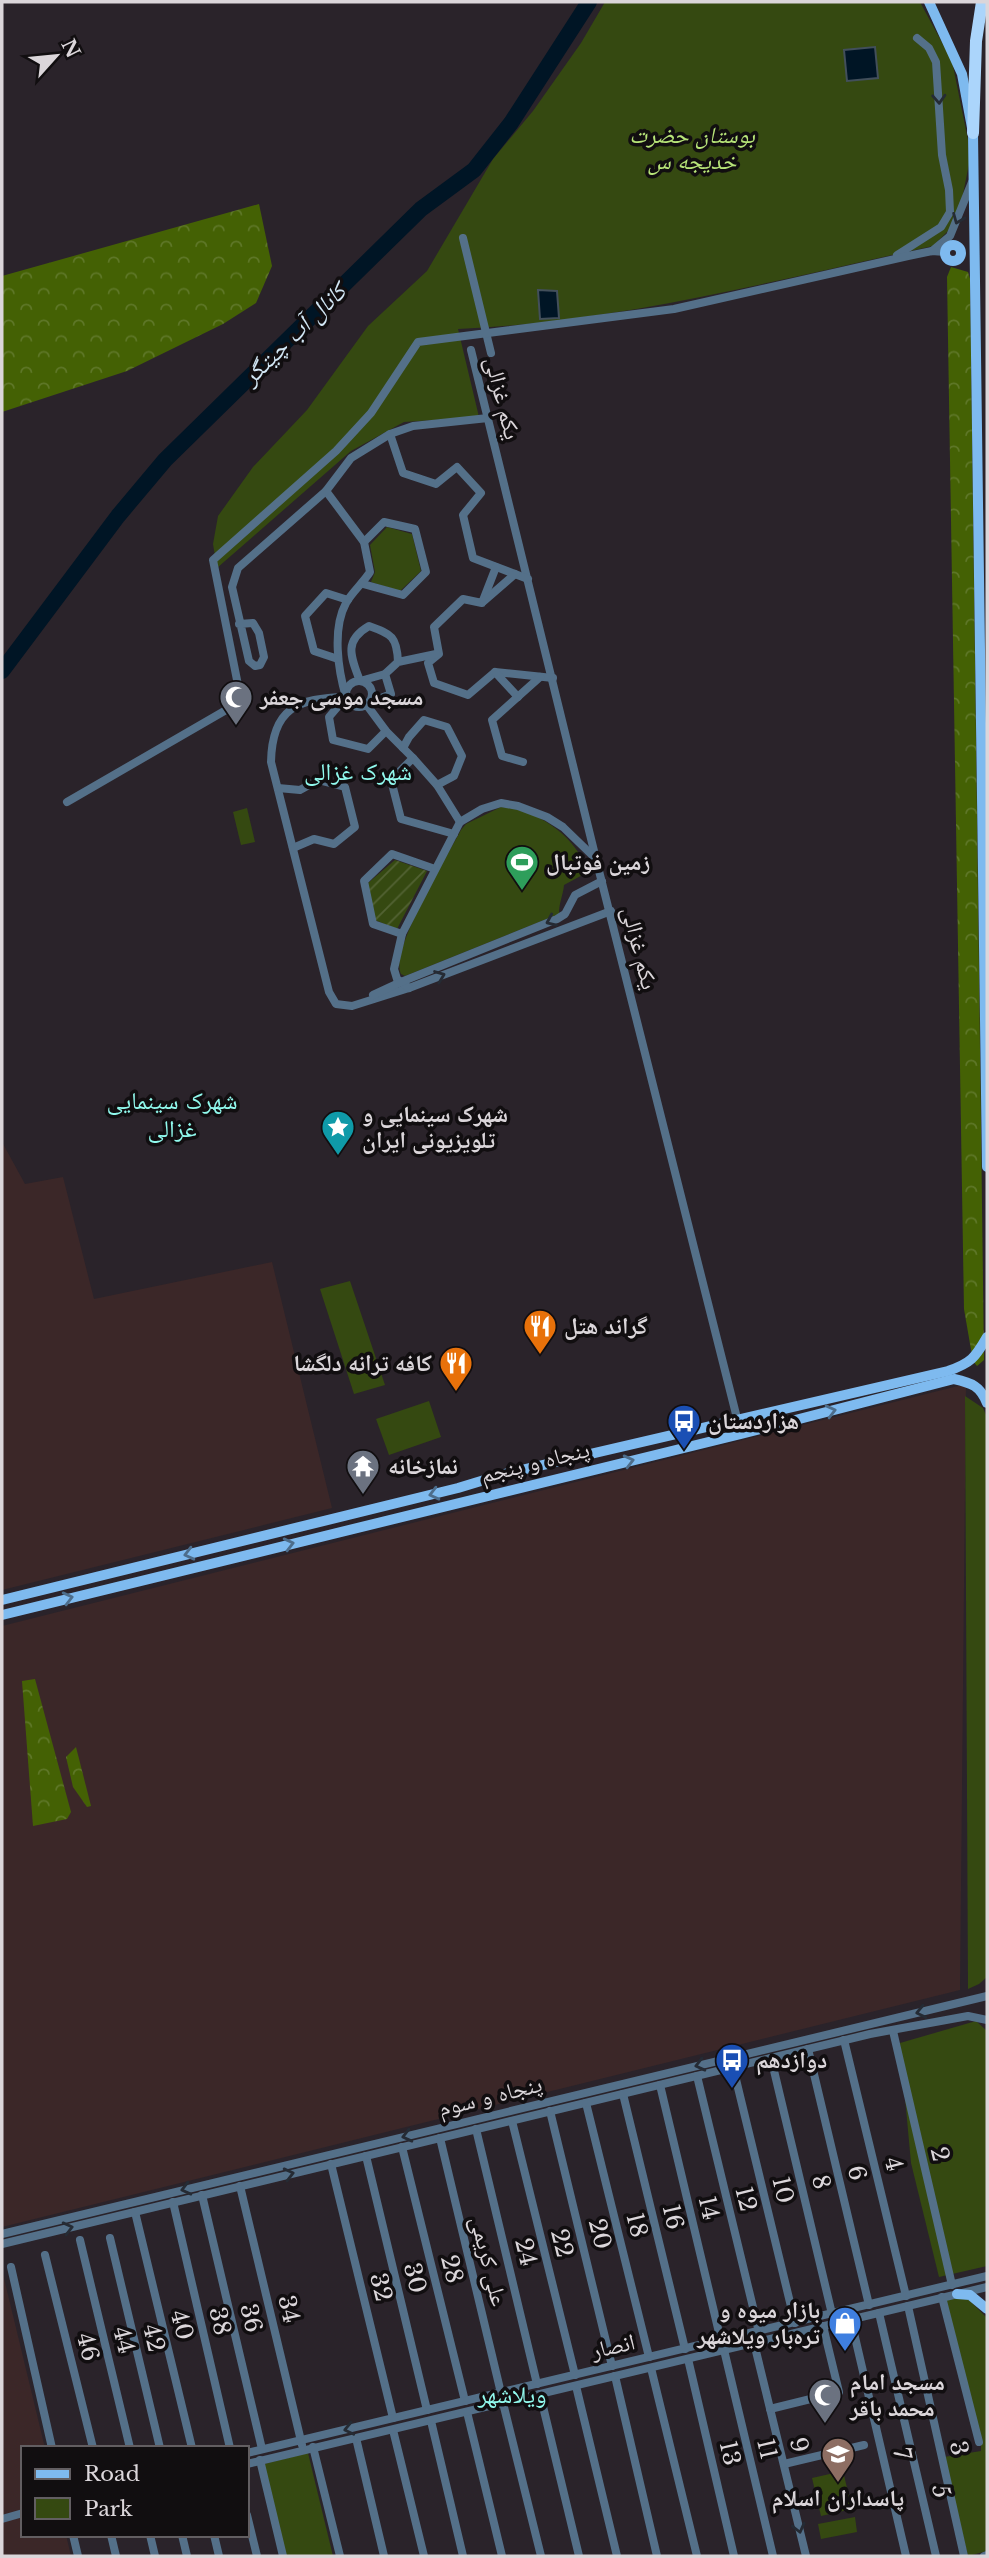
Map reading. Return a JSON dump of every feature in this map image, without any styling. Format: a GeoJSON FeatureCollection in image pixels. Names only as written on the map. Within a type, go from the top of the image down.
{"type":"FeatureCollection","features":[{"type":"Feature","properties":{"kind":"highway"},"geometry":{"type":"LineString","coordinates":[[972,133],[976,41],[982,2]]}},
{"type":"Feature","properties":{"kind":"main road"},"geometry":{"type":"LineString","coordinates":[[929,2],[962,74],[972,133],[987,1167]]}},
{"type":"Feature","properties":{"kind":"main road"},"geometry":{"type":"LineString","coordinates":[[945,252],[951,260],[974,239]]}},
{"type":"Feature","properties":{"kind":"main road"},"geometry":{"type":"LineString","coordinates":[[960,253],[975,262]]}},
{"type":"Feature","properties":{"kind":"main road"},"geometry":{"type":"LineString","coordinates":[[951,1375],[976,1357],[987,1337]]}},
{"type":"Feature","properties":{"kind":"main road"},"geometry":{"type":"LineString","coordinates":[[951,1375],[981,1389],[987,1403]]}},
{"type":"Feature","properties":{"kind":"main road","name":"پنجاه و پنجم"},"geometry":{"type":"LineString","coordinates":[[2,1600],[458,1489],[504,1474],[951,1375]]}},
{"type":"Feature","properties":{"kind":"main road","name":"پنجاه و پنجم"},"geometry":{"type":"LineString","coordinates":[[2,1615],[741,1434],[951,1375]]}},
{"type":"Feature","properties":{"kind":"main road"},"geometry":{"type":"LineString","coordinates":[[458,1489],[461,1501]]}},
{"type":"Feature","properties":{"kind":"main road"},"geometry":{"type":"LineString","coordinates":[[955,2289],[976,2299],[987,2309]]}},
{"type":"Feature","properties":{"kind":"street"},"geometry":{"type":"LineString","coordinates":[[887,260],[941,227],[950,212],[942,155],[936,62],[929,48],[917,38]]}},
{"type":"Feature","properties":{"kind":"street"},"geometry":{"type":"LineString","coordinates":[[932,251],[950,236],[973,180]]}},
{"type":"Feature","properties":{"kind":"street"},"geometry":{"type":"LineString","coordinates":[[463,238],[491,353]]}},
{"type":"Feature","properties":{"kind":"street"},"geometry":{"type":"LineString","coordinates":[[67,802],[233,706],[238,685],[213,561],[336,451],[371,413],[418,342],[674,309],[887,260],[932,251],[945,252]]}},
{"type":"Feature","properties":{"kind":"street","name":"یکم غزالی"},"geometry":{"type":"LineString","coordinates":[[471,350],[741,1434]]}},
{"type":"Feature","properties":{"kind":"street"},"geometry":{"type":"LineString","coordinates":[[239,624],[253,623],[259,633],[264,657],[260,665],[255,666],[249,661],[239,624],[232,587],[238,568],[326,491],[351,458],[390,434],[413,426],[488,418]]}},
{"type":"Feature","properties":{"kind":"street"},"geometry":{"type":"LineString","coordinates":[[390,434],[403,473],[436,484],[457,467],[481,493],[463,515],[473,558],[528,579]]}},
{"type":"Feature","properties":{"kind":"street"},"geometry":{"type":"LineString","coordinates":[[326,491],[364,542],[370,572],[342,612],[338,670],[346,697],[354,706],[391,694],[385,674]]}},
{"type":"Feature","properties":{"kind":"street"},"geometry":{"type":"LineString","coordinates":[[363,584],[403,595],[426,572],[415,529],[384,522],[364,542]]}},
{"type":"Feature","properties":{"kind":"street"},"geometry":{"type":"LineString","coordinates":[[482,603],[496,567]]}},
{"type":"Feature","properties":{"kind":"street"},"geometry":{"type":"LineString","coordinates":[[482,603],[515,574]]}},
{"type":"Feature","properties":{"kind":"street"},"geometry":{"type":"LineString","coordinates":[[338,659],[314,651],[305,616],[326,593],[348,600]]}},
{"type":"Feature","properties":{"kind":"street"},"geometry":{"type":"LineString","coordinates":[[439,653],[434,626],[463,599],[482,603]]}},
{"type":"Feature","properties":{"kind":"street"},"geometry":{"type":"LineString","coordinates":[[360,681],[351,657],[351,644],[359,632],[369,626],[388,633],[393,639],[397,645],[398,662]]}},
{"type":"Feature","properties":{"kind":"street"},"geometry":{"type":"LineString","coordinates":[[386,731],[368,749],[333,740],[329,717],[346,697],[349,685],[385,674],[398,662],[439,653]]}},
{"type":"Feature","properties":{"kind":"street"},"geometry":{"type":"LineString","coordinates":[[439,653],[428,663],[434,683],[468,695],[495,672],[553,678]]}},
{"type":"Feature","properties":{"kind":"street"},"geometry":{"type":"LineString","coordinates":[[338,670],[368,684],[372,693],[366,704]]}},
{"type":"Feature","properties":{"kind":"street"},"geometry":{"type":"LineString","coordinates":[[495,672],[518,697]]}},
{"type":"Feature","properties":{"kind":"street"},"geometry":{"type":"LineString","coordinates":[[523,762],[502,755],[492,720],[540,677]]}},
{"type":"Feature","properties":{"kind":"street"},"geometry":{"type":"LineString","coordinates":[[346,697],[317,698],[292,708],[275,734],[271,762],[329,992],[337,1004],[352,1006],[409,988],[611,911]]}},
{"type":"Feature","properties":{"kind":"street"},"geometry":{"type":"LineString","coordinates":[[366,704],[386,731],[437,785],[460,822]]}},
{"type":"Feature","properties":{"kind":"street"},"geometry":{"type":"LineString","coordinates":[[403,748],[424,720],[447,727],[461,756],[454,776],[437,785]]}},
{"type":"Feature","properties":{"kind":"street"},"geometry":{"type":"LineString","coordinates":[[412,758],[391,780],[401,819],[454,834]]}},
{"type":"Feature","properties":{"kind":"street"},"geometry":{"type":"LineString","coordinates":[[278,788],[300,790],[318,780],[345,787],[355,827],[334,844],[314,839],[293,848]]}},
{"type":"Feature","properties":{"kind":"street"},"geometry":{"type":"LineString","coordinates":[[409,988],[397,979],[394,969],[402,933],[460,822],[482,809],[501,803],[518,806],[547,817],[563,827],[596,859]]}},
{"type":"Feature","properties":{"kind":"street"},"geometry":{"type":"LineString","coordinates":[[402,933],[373,924],[364,881],[392,854],[435,869]]}},
{"type":"Feature","properties":{"kind":"street"},"geometry":{"type":"LineString","coordinates":[[352,1006],[401,982],[565,914],[575,894],[602,881]]}},
{"type":"Feature","properties":{"kind":"street"},"geometry":{"type":"LineString","coordinates":[[570,903],[577,919],[583,921]]}},
{"type":"Feature","properties":{"kind":"street"},"geometry":{"type":"LineString","coordinates":[[526,932],[531,941]]}},
{"type":"Feature","properties":{"kind":"street","name":"پنجاه و سوم"},"geometry":{"type":"LineString","coordinates":[[2,2234],[869,2029],[987,1996]]}},
{"type":"Feature","properties":{"kind":"street","name":"پنجاه و سوم"},"geometry":{"type":"LineString","coordinates":[[2,2244],[808,2049],[844,2040],[869,2029],[893,2031],[968,2016],[987,2019]]}},
{"type":"Feature","properties":{"kind":"street","name":"2"},"geometry":{"type":"LineString","coordinates":[[893,2031],[955,2289]]}},
{"type":"Feature","properties":{"kind":"street","name":"4"},"geometry":{"type":"LineString","coordinates":[[844,2040],[906,2296]]}},
{"type":"Feature","properties":{"kind":"street","name":"6"},"geometry":{"type":"LineString","coordinates":[[808,2049],[869,2305]]}},
{"type":"Feature","properties":{"kind":"street","name":"8"},"geometry":{"type":"LineString","coordinates":[[771,2058],[832,2314]]}},
{"type":"Feature","properties":{"kind":"street","name":"10"},"geometry":{"type":"LineString","coordinates":[[733,2067],[795,2323]]}},
{"type":"Feature","properties":{"kind":"street","name":"12"},"geometry":{"type":"LineString","coordinates":[[697,2076],[759,2332]]}},
{"type":"Feature","properties":{"kind":"street","name":"14"},"geometry":{"type":"LineString","coordinates":[[660,2085],[721,2340]]}},
{"type":"Feature","properties":{"kind":"street","name":"16"},"geometry":{"type":"LineString","coordinates":[[623,2094],[685,2349]]}},
{"type":"Feature","properties":{"kind":"street","name":"18"},"geometry":{"type":"LineString","coordinates":[[586,2103],[649,2357]]}},
{"type":"Feature","properties":{"kind":"street","name":"20"},"geometry":{"type":"LineString","coordinates":[[550,2111],[612,2366]]}},
{"type":"Feature","properties":{"kind":"street","name":"22"},"geometry":{"type":"LineString","coordinates":[[512,2120],[575,2375]]}},
{"type":"Feature","properties":{"kind":"street","name":"24"},"geometry":{"type":"LineString","coordinates":[[476,2129],[537,2384]]}},
{"type":"Feature","properties":{"kind":"street","name":"علی کریمی"},"geometry":{"type":"LineString","coordinates":[[440,2138],[502,2393]]}},
{"type":"Feature","properties":{"kind":"street","name":"28"},"geometry":{"type":"LineString","coordinates":[[402,2147],[465,2401]]}},
{"type":"Feature","properties":{"kind":"street","name":"30"},"geometry":{"type":"LineString","coordinates":[[366,2156],[427,2410]]}},
{"type":"Feature","properties":{"kind":"street","name":"32"},"geometry":{"type":"LineString","coordinates":[[331,2164],[393,2418]]}},
{"type":"Feature","properties":{"kind":"street","name":"34"},"geometry":{"type":"LineString","coordinates":[[240,2186],[302,2445]]}},
{"type":"Feature","properties":{"kind":"street","name":"36"},"geometry":{"type":"LineString","coordinates":[[202,2195],[262,2449]]}},
{"type":"Feature","properties":{"kind":"street","name":"38"},"geometry":{"type":"LineString","coordinates":[[173,2202],[230,2446]]}},
{"type":"Feature","properties":{"kind":"street","name":"40"},"geometry":{"type":"LineString","coordinates":[[135,2211],[192,2446]]}},
{"type":"Feature","properties":{"kind":"street","name":"42"},"geometry":{"type":"LineString","coordinates":[[110,2238],[160,2446]]}},
{"type":"Feature","properties":{"kind":"street","name":"44"},"geometry":{"type":"LineString","coordinates":[[80,2240],[130,2446]]}},
{"type":"Feature","properties":{"kind":"street","name":"46"},"geometry":{"type":"LineString","coordinates":[[45,2255],[93,2446]]}},
{"type":"Feature","properties":{"kind":"street"},"geometry":{"type":"LineString","coordinates":[[12,2267],[52,2446]]}},
{"type":"Feature","properties":{"kind":"street","name":"انصار"},"geometry":{"type":"LineString","coordinates":[[248,2453],[302,2445],[313,2447],[431,2421],[908,2306],[942,2297],[987,2276]]}},
{"type":"Feature","properties":{"kind":"street","name":"انصار"},"geometry":{"type":"LineString","coordinates":[[248,2464],[393,2418],[906,2296],[987,2287]]}},
{"type":"Feature","properties":{"kind":"street"},"geometry":{"type":"LineString","coordinates":[[942,2297],[979,2442]]}},
{"type":"Feature","properties":{"kind":"street","name":"3"},"geometry":{"type":"LineString","coordinates":[[908,2306],[964,2556]]}},
{"type":"Feature","properties":{"kind":"street","name":"5"},"geometry":{"type":"LineString","coordinates":[[879,2313],[936,2556]]}},
{"type":"Feature","properties":{"kind":"street","name":"7"},"geometry":{"type":"LineString","coordinates":[[851,2320],[906,2556]]}},
{"type":"Feature","properties":{"kind":"street"},"geometry":{"type":"LineString","coordinates":[[771,2409],[839,2392],[823,2326]]}},
{"type":"Feature","properties":{"kind":"street","name":"9"},"geometry":{"type":"LineString","coordinates":[[754,2343],[806,2556]]}},
{"type":"Feature","properties":{"kind":"street","name":"11"},"geometry":{"type":"LineString","coordinates":[[724,2350],[773,2556]]}},
{"type":"Feature","properties":{"kind":"street","name":"13"},"geometry":{"type":"LineString","coordinates":[[688,2359],[734,2556]]}},
{"type":"Feature","properties":{"kind":"street"},"geometry":{"type":"LineString","coordinates":[[651,2368],[697,2556]]}},
{"type":"Feature","properties":{"kind":"street"},"geometry":{"type":"LineString","coordinates":[[615,2376],[657,2556]]}},
{"type":"Feature","properties":{"kind":"street"},"geometry":{"type":"LineString","coordinates":[[576,2386],[617,2556]]}},
{"type":"Feature","properties":{"kind":"street"},"geometry":{"type":"LineString","coordinates":[[540,2394],[579,2556]]}},
{"type":"Feature","properties":{"kind":"street"},"geometry":{"type":"LineString","coordinates":[[503,2403],[541,2556]]}},
{"type":"Feature","properties":{"kind":"street"},"geometry":{"type":"LineString","coordinates":[[467,2412],[502,2556]]}},
{"type":"Feature","properties":{"kind":"street"},"geometry":{"type":"LineString","coordinates":[[431,2421],[463,2556]]}},
{"type":"Feature","properties":{"kind":"street"},"geometry":{"type":"LineString","coordinates":[[393,2430],[424,2556]]}},
{"type":"Feature","properties":{"kind":"street"},"geometry":{"type":"LineString","coordinates":[[356,2438],[384,2556]]}},
{"type":"Feature","properties":{"kind":"street"},"geometry":{"type":"LineString","coordinates":[[784,2464],[864,2445]]}},
{"type":"Feature","properties":{"kind":"street"},"geometry":{"type":"LineString","coordinates":[[313,2447],[340,2556]]}},
{"type":"Feature","properties":{"kind":"street"},"geometry":{"type":"LineString","coordinates":[[260,2460],[283,2556]]}},
{"type":"Feature","properties":{"kind":"street"},"geometry":{"type":"LineString","coordinates":[[2,2519],[21,2514]]}},
{"type":"Feature","properties":{"kind":"street"},"geometry":{"type":"LineString","coordinates":[[248,2519],[257,2556]]}},
{"type":"Feature","properties":{"kind":"street"},"geometry":{"type":"LineString","coordinates":[[73,2537],[78,2556]]}},
{"type":"Feature","properties":{"kind":"street"},"geometry":{"type":"LineString","coordinates":[[111,2537],[116,2556]]}},
{"type":"Feature","properties":{"kind":"street"},"geometry":{"type":"LineString","coordinates":[[150,2537],[155,2556]]}},
{"type":"Feature","properties":{"kind":"street"},"geometry":{"type":"LineString","coordinates":[[182,2537],[187,2556]]}},
{"type":"Feature","properties":{"kind":"street"},"geometry":{"type":"LineString","coordinates":[[214,2537],[219,2556]]}},
{"type":"Feature","properties":{"kind":"shaded area"},"geometry":{"type":"Polygon","coordinates":[[[2,1142],[25,1184],[63,1177],[94,1299],[272,1262],[332,1508],[2,1590],[2,1142]]]}},
{"type":"Feature","properties":{"kind":"shaded area"},"geometry":{"type":"Polygon","coordinates":[[[966,1384],[960,1990],[2,2227],[2,1626],[966,1384]]]}},
{"type":"Feature","properties":{"kind":"shaded area"},"geometry":{"type":"Polygon","coordinates":[[[2,2270],[45,2446],[21,2446],[21,2537],[66,2537],[71,2556],[2,2556],[2,2270]]]}},
{"type":"Feature","properties":{"kind":"green space","name":"بوستان حضرت خدیجه س"},"geometry":{"type":"Polygon","coordinates":[[[605,2],[920,2],[952,61],[968,140],[969,164],[961,204],[952,227],[933,246],[697,298],[578,318],[458,329],[479,417],[404,422],[351,451],[217,568],[213,544],[218,516],[253,467],[307,410],[368,326],[427,271],[493,159],[533,111],[581,43],[605,2]]]}},
{"type":"Feature","properties":{"kind":"green space"},"geometry":{"type":"Polygon","coordinates":[[[259,204],[272,266],[256,303],[223,324],[127,371],[2,412],[2,276],[259,204]]]}},
{"type":"Feature","properties":{"kind":"green space"},"geometry":{"type":"Polygon","coordinates":[[[951,267],[968,272],[970,279],[984,1360],[977,1366],[973,1361],[964,1309],[947,277],[951,267]]]}},
{"type":"Feature","properties":{"kind":"green space"},"geometry":{"type":"Polygon","coordinates":[[[387,527],[412,534],[421,571],[400,591],[371,582],[375,572],[370,545],[387,527]]]}},
{"type":"Feature","properties":{"kind":"green space"},"geometry":{"type":"Polygon","coordinates":[[[501,807],[529,813],[554,827],[575,847],[588,872],[564,885],[559,914],[405,976],[401,974],[403,945],[411,925],[461,830],[466,824],[501,807]]]}},
{"type":"Feature","properties":{"kind":"green space"},"geometry":{"type":"Polygon","coordinates":[[[247,808],[255,842],[241,845],[233,812],[247,808]]]}},
{"type":"Feature","properties":{"kind":"green space"},"geometry":{"type":"Polygon","coordinates":[[[395,860],[427,871],[397,929],[375,920],[368,883],[395,860]]]}},
{"type":"Feature","properties":{"kind":"green space"},"geometry":{"type":"Polygon","coordinates":[[[350,1281],[385,1385],[354,1394],[320,1289],[350,1281]]]}},
{"type":"Feature","properties":{"kind":"green space"},"geometry":{"type":"Polygon","coordinates":[[[965,1396],[983,1408],[986,1415],[987,1977],[968,1989],[965,1396]]]}},
{"type":"Feature","properties":{"kind":"green space"},"geometry":{"type":"Polygon","coordinates":[[[429,1401],[441,1437],[389,1455],[376,1419],[429,1401]]]}},
{"type":"Feature","properties":{"kind":"green space"},"geometry":{"type":"Polygon","coordinates":[[[35,1679],[71,1812],[67,1819],[33,1826],[22,1681],[35,1679]]]}},
{"type":"Feature","properties":{"kind":"green space"},"geometry":{"type":"Polygon","coordinates":[[[76,1747],[91,1806],[87,1807],[73,1787],[66,1757],[76,1747]]]}},
{"type":"Feature","properties":{"kind":"green space"},"geometry":{"type":"Polygon","coordinates":[[[976,2021],[987,2031],[987,2266],[939,2277],[911,2163],[900,2043],[976,2021]]]}},
{"type":"Feature","properties":{"kind":"green space"},"geometry":{"type":"Polygon","coordinates":[[[946,2299],[968,2299],[987,2318],[987,2551],[968,2556],[944,2457],[981,2451],[981,2438],[946,2299]]]}},
{"type":"Feature","properties":{"kind":"green space"},"geometry":{"type":"Polygon","coordinates":[[[308,2453],[333,2556],[286,2556],[264,2464],[308,2453]]]}},
{"type":"Feature","properties":{"kind":"green space"},"geometry":{"type":"Polygon","coordinates":[[[843,2471],[852,2509],[821,2516],[812,2478],[843,2471]]]}},
{"type":"Feature","properties":{"kind":"green space"},"geometry":{"type":"Polygon","coordinates":[[[855,2517],[857,2532],[821,2539],[818,2524],[855,2517]]]}},
{"type":"Feature","properties":{"kind":"water"},"geometry":{"type":"Polygon","coordinates":[[[875,47],[878,78],[847,81],[844,50],[875,47]]]}},
{"type":"Feature","properties":{"kind":"water"},"geometry":{"type":"Polygon","coordinates":[[[538,290],[557,291],[559,318],[540,319],[538,290]]]}},
{"type":"Feature","properties":{"kind":"waterway","name":"کانال آب چیتگر"},"geometry":{"type":"LineString","coordinates":[[2,671],[118,516],[165,460],[421,209],[474,170],[511,123],[589,2]]}},
{"type":"Feature","properties":{"kind":"place","name":"مسجد موسی جعفر"},"geometry":{"type":"Point","coordinates":[236,727]}},
{"type":"Feature","properties":{"kind":"place","name":"زمین فوتبال"},"geometry":{"type":"Point","coordinates":[522,892]}},
{"type":"Feature","properties":{"kind":"place","name":"شهرک سینمایی و تلویزیونی ایران"},"geometry":{"type":"Point","coordinates":[338,1157]}},
{"type":"Feature","properties":{"kind":"place","name":"گراند هتل"},"geometry":{"type":"Point","coordinates":[540,1356]}},
{"type":"Feature","properties":{"kind":"place","name":"کافه ترانه دلگشا"},"geometry":{"type":"Point","coordinates":[456,1393]}},
{"type":"Feature","properties":{"kind":"place","name":"هزاردستان"},"geometry":{"type":"Point","coordinates":[684,1451]}},
{"type":"Feature","properties":{"kind":"place","name":"نمازخانه"},"geometry":{"type":"Point","coordinates":[363,1496]}},
{"type":"Feature","properties":{"kind":"place","name":"دوازدهم"},"geometry":{"type":"Point","coordinates":[732,2090]}},
{"type":"Feature","properties":{"kind":"place","name":"بازار میوه و تره‌بار ویلاشهر"},"geometry":{"type":"Point","coordinates":[845,2353]}},
{"type":"Feature","properties":{"kind":"place","name":"مسجد امام محمد باقر"},"geometry":{"type":"Point","coordinates":[825,2425]}},
{"type":"Feature","properties":{"kind":"place","name":"پاسداران اسلام"},"geometry":{"type":"Point","coordinates":[838,2484]}},
{"type":"Feature","properties":{"kind":"district","name":"شهرک غزالی"},"geometry":{"type":"Point","coordinates":[358,772]}},
{"type":"Feature","properties":{"kind":"district","name":"شهرک سینمایی غزالی"},"geometry":{"type":"Point","coordinates":[172,1115]}},
{"type":"Feature","properties":{"kind":"district","name":"ویلاشهر"},"geometry":{"type":"Point","coordinates":[512,2395]}}]}
